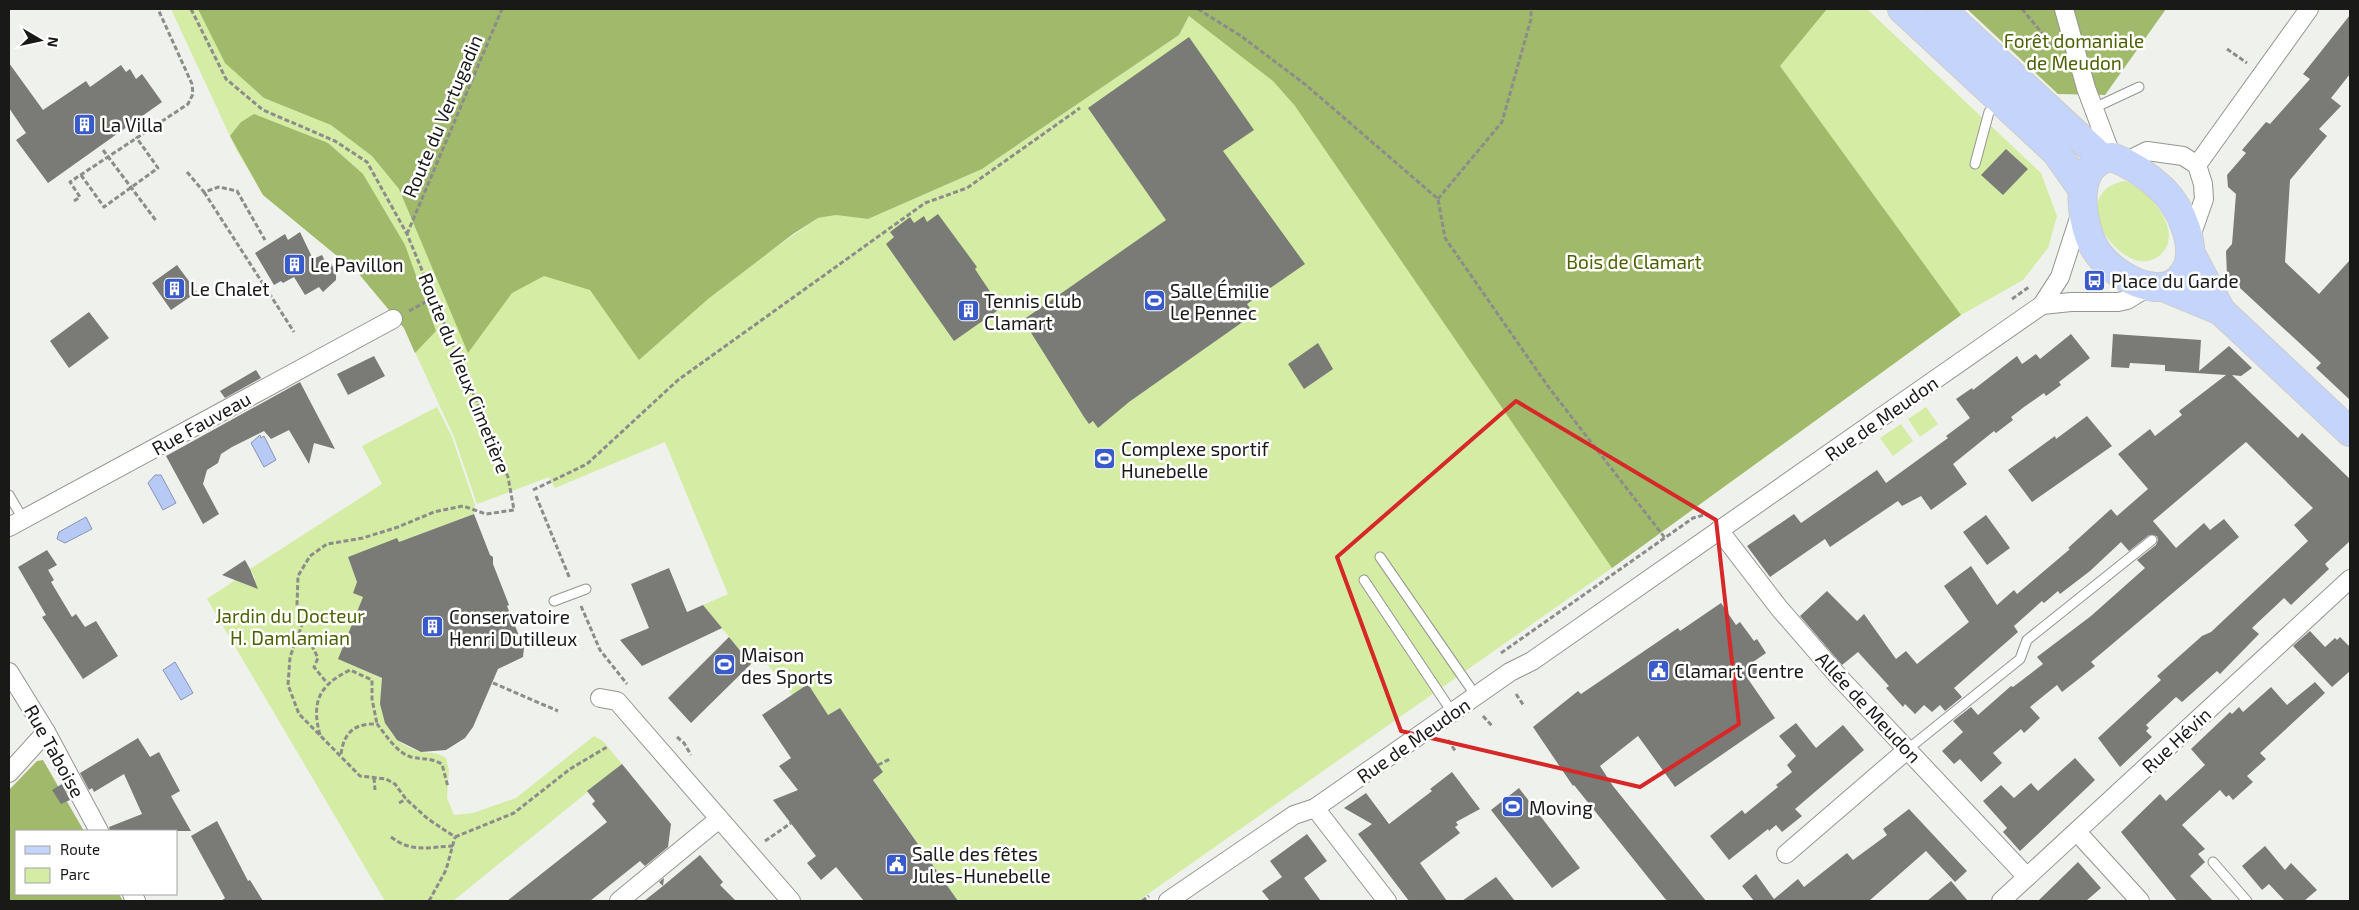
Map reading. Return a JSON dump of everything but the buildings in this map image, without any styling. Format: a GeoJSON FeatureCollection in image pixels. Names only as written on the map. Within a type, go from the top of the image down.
{"type":"FeatureCollection","features":[{"type":"Feature","properties":{"kind":"main road"},"geometry":{"type":"LineString","coordinates":[[1902,9],[2056,152],[2082,199],[2092,244],[2110,267],[2131,280],[2157,287],[2221,311]]}},
{"type":"Feature","properties":{"kind":"main road"},"geometry":{"type":"LineString","coordinates":[[1941,9],[2113,159],[2142,172],[2164,192],[2221,311],[2350,432]]}},
{"type":"Feature","properties":{"kind":"main road"},"geometry":{"type":"LineString","coordinates":[[2082,199],[2090,170],[2113,159]]}},
{"type":"Feature","properties":{"kind":"main road"},"geometry":{"type":"LineString","coordinates":[[2157,287],[2174,284],[2182,276],[2188,266],[2190,247]]}},
{"type":"Feature","properties":{"kind":"street"},"geometry":{"type":"LineString","coordinates":[[2064,9],[2086,88],[2113,159],[2147,151],[2183,156],[2197,165],[2203,184],[2204,199],[2190,247]]}},
{"type":"Feature","properties":{"kind":"street"},"geometry":{"type":"LineString","coordinates":[[2197,165],[2310,9]]}},
{"type":"Feature","properties":{"kind":"street","name":"Rue de Meudon"},"geometry":{"type":"LineString","coordinates":[[1186,901],[1452,712],[1510,672],[1532,662],[2042,305],[2060,277],[2082,199]]}},
{"type":"Feature","properties":{"kind":"street","name":"Rue de Meudon"},"geometry":{"type":"LineString","coordinates":[[2042,305],[2071,302],[2118,302],[2157,287]]}},
{"type":"Feature","properties":{"kind":"street","name":"Rue Fauveau"},"geometry":{"type":"LineString","coordinates":[[16,523],[393,319]]}},
{"type":"Feature","properties":{"kind":"street","name":"Allée de Meudon"},"geometry":{"type":"LineString","coordinates":[[1719,530],[1779,608],[1838,676],[2027,877]]}},
{"type":"Feature","properties":{"kind":"street","name":"Rue Hévin"},"geometry":{"type":"LineString","coordinates":[[2001,901],[2350,579]]}},
{"type":"Feature","properties":{"kind":"street","name":"Rue Taboise"},"geometry":{"type":"LineString","coordinates":[[9,672],[46,732],[98,830]]}},
{"type":"Feature","properties":{"kind":"street"},"geometry":{"type":"LineString","coordinates":[[600,698],[617,701],[791,901]]}},
{"type":"Feature","properties":{"kind":"street"},"geometry":{"type":"LineString","coordinates":[[9,773],[46,732]]}},
{"type":"Feature","properties":{"kind":"street"},"geometry":{"type":"LineString","coordinates":[[1786,854],[1908,749]]}},
{"type":"Feature","properties":{"kind":"street"},"geometry":{"type":"LineString","coordinates":[[1316,808],[1387,901]]}},
{"type":"Feature","properties":{"kind":"street","name":"Rue de Meudon"},"geometry":{"type":"LineString","coordinates":[[1168,901],[1294,815],[1316,808]]}},
{"type":"Feature","properties":{"kind":"street"},"geometry":{"type":"LineString","coordinates":[[619,901],[719,818]]}},
{"type":"Feature","properties":{"kind":"street"},"geometry":{"type":"LineString","coordinates":[[2077,832],[2140,901]]}},
{"type":"Feature","properties":{"kind":"lane"},"geometry":{"type":"LineString","coordinates":[[2094,108],[2139,87]]}},
{"type":"Feature","properties":{"kind":"lane"},"geometry":{"type":"LineString","coordinates":[[1976,164],[1989,112],[2001,102]]}},
{"type":"Feature","properties":{"kind":"lane"},"geometry":{"type":"LineString","coordinates":[[9,495],[16,523]]}},
{"type":"Feature","properties":{"kind":"lane"},"geometry":{"type":"LineString","coordinates":[[1908,749],[2020,659],[2027,640],[2152,540]]}},
{"type":"Feature","properties":{"kind":"lane"},"geometry":{"type":"LineString","coordinates":[[1380,557],[1476,696]]}},
{"type":"Feature","properties":{"kind":"lane"},"geometry":{"type":"LineString","coordinates":[[1364,580],[1452,712]]}},
{"type":"Feature","properties":{"kind":"lane"},"geometry":{"type":"LineString","coordinates":[[554,601],[586,589]]}},
{"type":"Feature","properties":{"kind":"lane"},"geometry":{"type":"LineString","coordinates":[[2213,862],[2247,901]]}},
{"type":"Feature","properties":{"kind":"path"},"geometry":{"type":"LineString","coordinates":[[74,201],[80,197],[70,182],[188,104],[193,94],[192,84],[158,9]]}},
{"type":"Feature","properties":{"kind":"path","name":"Route du Vieux Cimetière"},"geometry":{"type":"LineString","coordinates":[[191,9],[226,79],[263,110],[335,141],[367,162],[406,234],[435,297],[508,476],[514,510],[486,514],[463,506],[434,512],[398,527],[363,538],[327,544],[310,556],[298,576],[297,605],[302,625],[298,638]]}},
{"type":"Feature","properties":{"kind":"path","name":"Route du Vertugadin"},"geometry":{"type":"LineString","coordinates":[[406,234],[502,9]]}},
{"type":"Feature","properties":{"kind":"path"},"geometry":{"type":"LineString","coordinates":[[1198,9],[1242,36],[1306,85],[1438,198],[1445,238],[1547,386],[1665,538],[1517,641]]}},
{"type":"Feature","properties":{"kind":"path"},"geometry":{"type":"LineString","coordinates":[[1438,198],[1502,122],[1532,19],[1531,9]]}},
{"type":"Feature","properties":{"kind":"path"},"geometry":{"type":"LineString","coordinates":[[533,490],[587,464],[678,380],[925,203],[967,188],[1080,108]]}},
{"type":"Feature","properties":{"kind":"path"},"geometry":{"type":"LineString","coordinates":[[81,175],[104,207],[158,168],[136,137]]}},
{"type":"Feature","properties":{"kind":"path"},"geometry":{"type":"LineString","coordinates":[[103,150],[157,222]]}},
{"type":"Feature","properties":{"kind":"path"},"geometry":{"type":"LineString","coordinates":[[187,172],[204,192],[294,332]]}},
{"type":"Feature","properties":{"kind":"path"},"geometry":{"type":"LineString","coordinates":[[204,192],[219,187],[237,191],[265,240]]}},
{"type":"Feature","properties":{"kind":"path"},"geometry":{"type":"LineString","coordinates":[[393,319],[435,297]]}},
{"type":"Feature","properties":{"kind":"path"},"geometry":{"type":"LineString","coordinates":[[536,496],[600,650],[631,688]]}},
{"type":"Feature","properties":{"kind":"path"},"geometry":{"type":"LineString","coordinates":[[327,684],[314,667],[318,658],[312,646],[298,638],[290,657],[288,685],[299,714],[341,754],[360,776],[386,779],[395,784],[406,799],[428,819],[455,837]]}},
{"type":"Feature","properties":{"kind":"path"},"geometry":{"type":"LineString","coordinates":[[320,736],[315,719],[318,698],[327,684],[350,670],[372,680],[372,699],[377,724],[392,744],[410,757],[429,758],[442,764],[448,786]]}},
{"type":"Feature","properties":{"kind":"path"},"geometry":{"type":"LineString","coordinates":[[493,683],[558,711]]}},
{"type":"Feature","properties":{"kind":"path"},"geometry":{"type":"LineString","coordinates":[[1516,694],[1524,706]]}},
{"type":"Feature","properties":{"kind":"path"},"geometry":{"type":"LineString","coordinates":[[1484,716],[1492,727]]}},
{"type":"Feature","properties":{"kind":"path"},"geometry":{"type":"LineString","coordinates":[[341,754],[343,740],[352,730],[365,724],[377,724]]}},
{"type":"Feature","properties":{"kind":"path"},"geometry":{"type":"LineString","coordinates":[[674,735],[690,751]]}},
{"type":"Feature","properties":{"kind":"path"},"geometry":{"type":"LineString","coordinates":[[1448,740],[1456,752]]}},
{"type":"Feature","properties":{"kind":"path"},"geometry":{"type":"LineString","coordinates":[[455,837],[514,813],[570,768],[607,747]]}},
{"type":"Feature","properties":{"kind":"path"},"geometry":{"type":"LineString","coordinates":[[878,766],[890,759]]}},
{"type":"Feature","properties":{"kind":"path"},"geometry":{"type":"LineString","coordinates":[[374,778],[375,790]]}},
{"type":"Feature","properties":{"kind":"path"},"geometry":{"type":"LineString","coordinates":[[399,803],[406,799]]}},
{"type":"Feature","properties":{"kind":"path"},"geometry":{"type":"LineString","coordinates":[[782,828],[791,823]]}},
{"type":"Feature","properties":{"kind":"path"},"geometry":{"type":"LineString","coordinates":[[392,837],[402,845],[412,848],[453,846]]}},
{"type":"Feature","properties":{"kind":"path"},"geometry":{"type":"LineString","coordinates":[[429,901],[446,870],[455,837]]}},
{"type":"Feature","properties":{"kind":"highlighted area"},"geometry":{"type":"Polygon","coordinates":[[[1516,401],[1716,520],[1739,724],[1640,787],[1401,731],[1337,557],[1516,401]]]}},
{"type":"Feature","properties":{"kind":"green space"},"geometry":{"type":"Polygon","coordinates":[[[171,9],[1867,9],[2041,173],[2057,216],[2048,248],[2023,280],[1961,315],[1612,568],[1138,901],[958,901],[873,779],[883,772],[840,708],[828,715],[808,684],[792,695],[768,665],[751,664],[703,605],[728,594],[665,442],[555,488],[549,477],[477,504],[454,437],[404,328],[359,274],[263,195],[236,149],[171,9]],[[1190,13],[822,204],[759,259],[818,218],[836,215],[868,219],[982,169],[1179,35],[1189,16],[1194,20],[1190,13]]]}},
{"type":"Feature","properties":{"kind":"green space","name":"Bois de Clamart"},"geometry":{"type":"Polygon","coordinates":[[[198,9],[1827,9],[1780,66],[1961,315],[1612,568],[1295,106],[1273,81],[1189,16],[1179,35],[982,169],[868,219],[836,215],[818,218],[793,234],[708,299],[639,360],[590,290],[544,276],[512,293],[468,353],[399,189],[372,156],[331,125],[264,98],[225,63],[198,9]]]}},
{"type":"Feature","properties":{"kind":"green space","name":"Forêt domaniale de Meudon"},"geometry":{"type":"Polygon","coordinates":[[[1967,9],[2166,9],[2105,95],[2058,94],[1967,9]]]}},
{"type":"Feature","properties":{"kind":"green space"},"geometry":{"type":"Polygon","coordinates":[[[254,114],[328,143],[363,174],[405,245],[436,331],[415,353],[404,328],[359,274],[263,195],[230,136],[241,122],[254,114]]]}},
{"type":"Feature","properties":{"kind":"green space"},"geometry":{"type":"Polygon","coordinates":[[[2124,181],[2134,185],[2155,203],[2163,215],[2168,228],[2169,240],[2164,250],[2154,259],[2140,261],[2126,256],[2113,245],[2103,231],[2098,216],[2098,201],[2106,189],[2124,181]]]}},
{"type":"Feature","properties":{"kind":"green space","name":"Jardin du Docteur H. Damlamian"},"geometry":{"type":"Polygon","coordinates":[[[437,407],[452,437],[475,505],[474,514],[399,542],[397,539],[348,557],[363,597],[339,659],[383,679],[383,712],[391,732],[397,740],[418,751],[446,758],[449,770],[447,798],[454,815],[473,813],[516,798],[594,736],[603,741],[622,764],[453,901],[385,901],[207,599],[243,575],[253,582],[255,578],[250,569],[382,484],[362,446],[437,407]]]}},
{"type":"Feature","properties":{"kind":"green space"},"geometry":{"type":"Polygon","coordinates":[[[1926,407],[1938,424],[1920,437],[1908,419],[1926,407]]]}},
{"type":"Feature","properties":{"kind":"green space"},"geometry":{"type":"Polygon","coordinates":[[[1901,424],[1913,441],[1893,456],[1880,438],[1901,424]]]}},
{"type":"Feature","properties":{"kind":"green space"},"geometry":{"type":"Polygon","coordinates":[[[43,760],[83,830],[15,830],[15,895],[120,895],[123,901],[9,901],[9,790],[37,761],[43,760]]]}},
{"type":"Feature","properties":{"kind":"water"},"geometry":{"type":"Polygon","coordinates":[[[260,435],[261,438],[264,436],[276,460],[264,467],[251,443],[260,435]]]}},
{"type":"Feature","properties":{"kind":"water"},"geometry":{"type":"Polygon","coordinates":[[[155,475],[161,475],[176,503],[163,510],[148,483],[155,475]]]}},
{"type":"Feature","properties":{"kind":"water"},"geometry":{"type":"Polygon","coordinates":[[[86,517],[92,529],[65,543],[57,539],[59,532],[86,517]]]}},
{"type":"Feature","properties":{"kind":"water"},"geometry":{"type":"Polygon","coordinates":[[[175,662],[193,693],[181,700],[163,670],[175,662]]]}},
{"type":"Feature","properties":{"kind":"place","name":"La Villa"},"geometry":{"type":"Point","coordinates":[85,124]}},
{"type":"Feature","properties":{"kind":"place","name":"Le Pavillon"},"geometry":{"type":"Point","coordinates":[294,264]}},
{"type":"Feature","properties":{"kind":"place","name":"Place du Garde"},"geometry":{"type":"Point","coordinates":[2095,280]}},
{"type":"Feature","properties":{"kind":"place","name":"Le Chalet"},"geometry":{"type":"Point","coordinates":[174,288]}},
{"type":"Feature","properties":{"kind":"place","name":"Salle Émilie Le Pennec"},"geometry":{"type":"Point","coordinates":[1154,301]}},
{"type":"Feature","properties":{"kind":"place","name":"Tennis Club Clamart"},"geometry":{"type":"Point","coordinates":[968,311]}},
{"type":"Feature","properties":{"kind":"place","name":"Complexe sportif Hunebelle"},"geometry":{"type":"Point","coordinates":[1105,459]}},
{"type":"Feature","properties":{"kind":"place","name":"Conservatoire Henri Dutilleux"},"geometry":{"type":"Point","coordinates":[433,627]}},
{"type":"Feature","properties":{"kind":"place","name":"Maison des Sports"},"geometry":{"type":"Point","coordinates":[725,665]}},
{"type":"Feature","properties":{"kind":"place","name":"Clamart Centre"},"geometry":{"type":"Point","coordinates":[1658,670]}},
{"type":"Feature","properties":{"kind":"place","name":"Moving"},"geometry":{"type":"Point","coordinates":[1513,807]}},
{"type":"Feature","properties":{"kind":"place","name":"Salle des fêtes Jules-Hunebelle"},"geometry":{"type":"Point","coordinates":[896,864]}}]}
